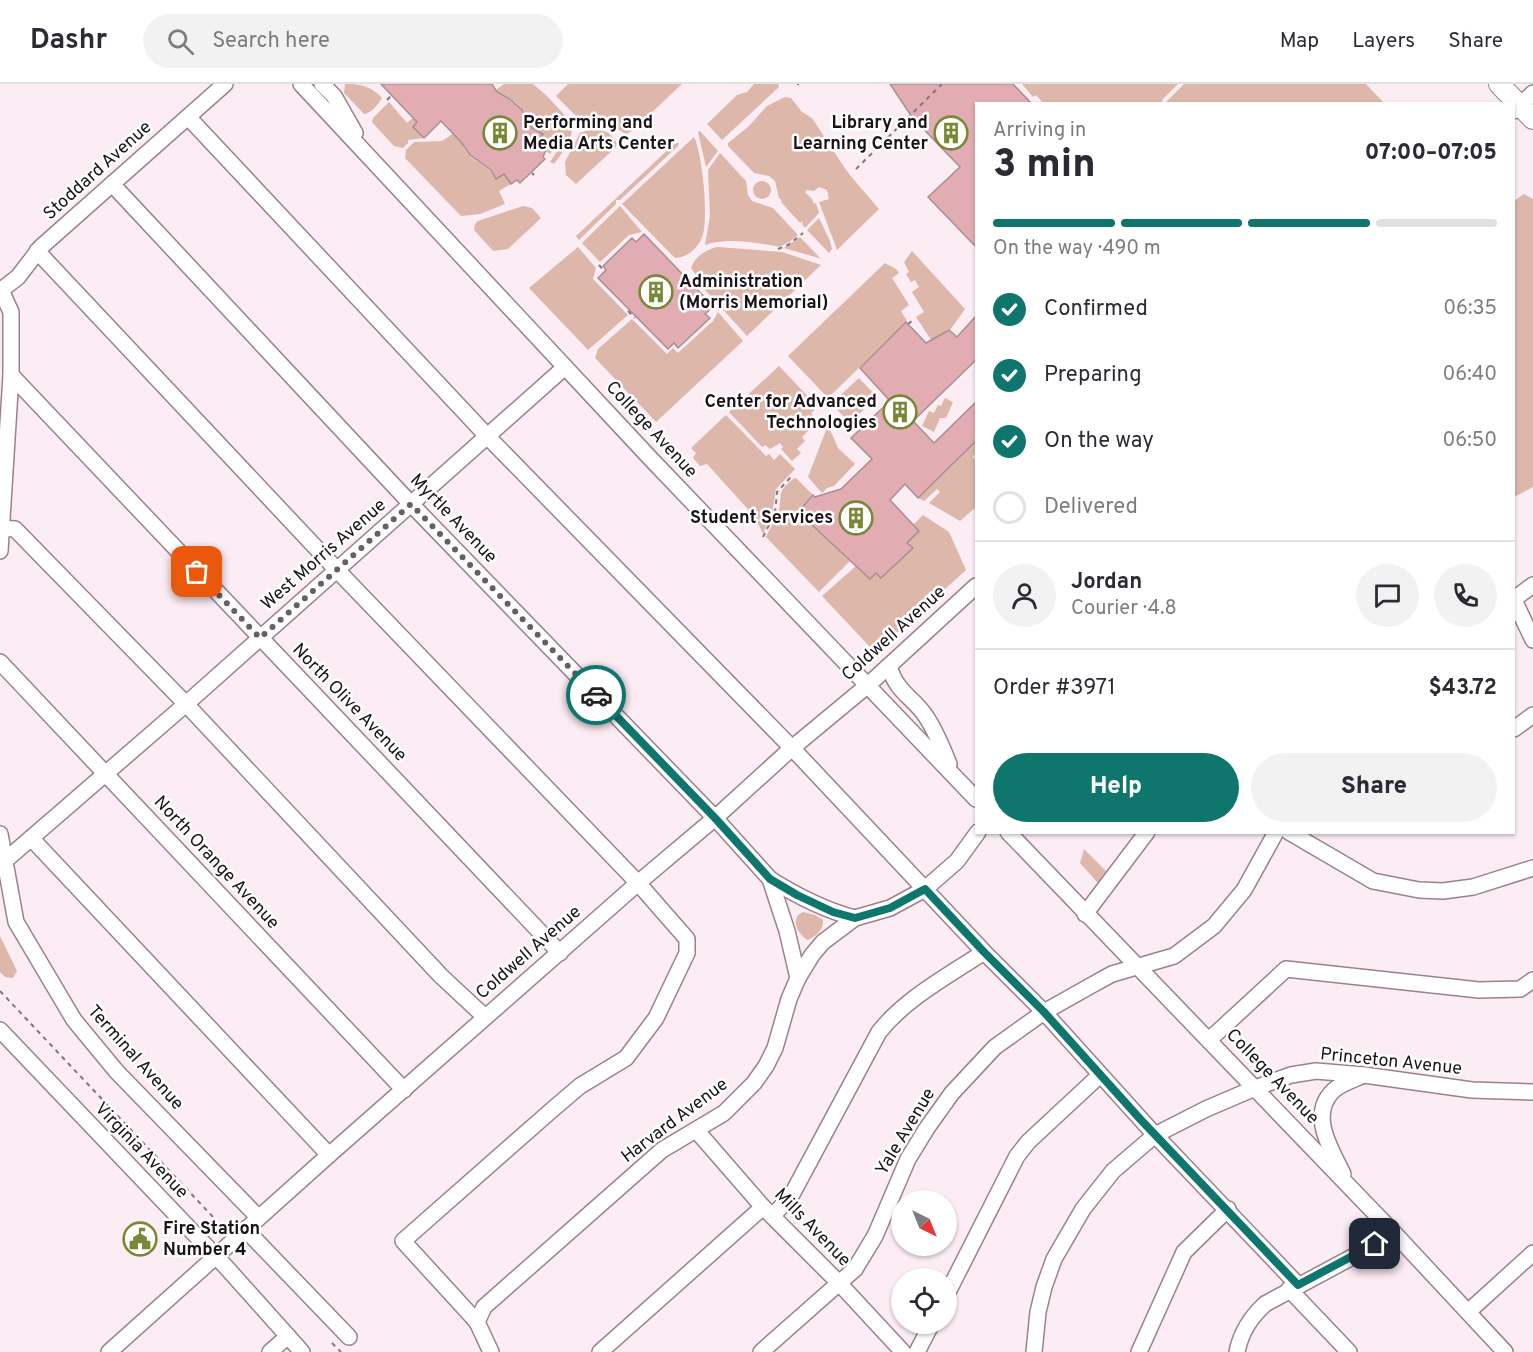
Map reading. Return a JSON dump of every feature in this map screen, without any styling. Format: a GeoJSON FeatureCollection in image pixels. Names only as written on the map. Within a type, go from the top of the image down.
{"type":"FeatureCollection","features":[{"type":"Feature","properties":{"kind":"main road"},"geometry":{"type":"LineString","coordinates":[[1499,84],[1525,107]]}},
{"type":"Feature","properties":{"kind":"street","name":"Stoddard Avenue"},"geometry":{"type":"LineString","coordinates":[[1,291],[18,277],[37,251],[225,84]]}},
{"type":"Feature","properties":{"kind":"street","name":"College Avenue"},"geometry":{"type":"LineString","coordinates":[[301,84],[650,458],[975,798]]}},
{"type":"Feature","properties":{"kind":"street"},"geometry":{"type":"LineString","coordinates":[[322,84],[334,96],[364,151]]}},
{"type":"Feature","properties":{"kind":"street"},"geometry":{"type":"LineString","coordinates":[[188,117],[488,437],[792,748],[984,952],[1044,1012],[1155,1135],[1228,1209],[1349,1352]]}},
{"type":"Feature","properties":{"kind":"street","name":"Myrtle Avenue"},"geometry":{"type":"LineString","coordinates":[[112,184],[411,504],[715,818],[770,879],[815,904],[855,918]]}},
{"type":"Feature","properties":{"kind":"street"},"geometry":{"type":"LineString","coordinates":[[37,251],[336,569],[638,883],[687,939],[687,953],[656,1018],[626,1058],[580,1086],[553,1108],[403,1241],[480,1328],[491,1352]]}},
{"type":"Feature","properties":{"kind":"street"},"geometry":{"type":"LineString","coordinates":[[0,551],[11,375],[11,309],[1,291]]}},
{"type":"Feature","properties":{"kind":"street","name":"West Morris Avenue"},"geometry":{"type":"LineString","coordinates":[[2,863],[186,704],[565,367]]}},
{"type":"Feature","properties":{"kind":"street","name":"North Olive Avenue"},"geometry":{"type":"LineString","coordinates":[[11,375],[560,953]]}},
{"type":"Feature","properties":{"kind":"street"},"geometry":{"type":"LineString","coordinates":[[1,528],[15,529],[186,704],[441,976],[485,1017]]}},
{"type":"Feature","properties":{"kind":"street"},"geometry":{"type":"LineString","coordinates":[[1515,598],[1533,585]]}},
{"type":"Feature","properties":{"kind":"street","name":"Coldwell Avenue"},"geometry":{"type":"LineString","coordinates":[[109,1352],[485,1017],[889,666],[975,587]]}},
{"type":"Feature","properties":{"kind":"street"},"geometry":{"type":"LineString","coordinates":[[1515,601],[1533,640]]}},
{"type":"Feature","properties":{"kind":"street","name":"North Orange Avenue"},"geometry":{"type":"LineString","coordinates":[[0,662],[404,1090]]}},
{"type":"Feature","properties":{"kind":"street"},"geometry":{"type":"LineString","coordinates":[[889,666],[892,678],[926,716],[953,773]]}},
{"type":"Feature","properties":{"kind":"street"},"geometry":{"type":"LineString","coordinates":[[1515,728],[1533,715]]}},
{"type":"Feature","properties":{"kind":"street","name":"Terminal Avenue"},"geometry":{"type":"LineString","coordinates":[[0,834],[2,863],[16,922],[74,1020],[117,1072],[258,1218]]}},
{"type":"Feature","properties":{"kind":"street","name":"Harvard Avenue"},"geometry":{"type":"LineString","coordinates":[[480,1328],[484,1307],[662,1150],[724,1113],[754,1083],[775,1048],[789,999],[798,978],[823,942],[855,918],[890,908],[925,889],[957,861],[977,834]]}},
{"type":"Feature","properties":{"kind":"street","name":"College Avenue"},"geometry":{"type":"LineString","coordinates":[[1010,834],[1085,914],[1139,966],[1505,1352]]}},
{"type":"Feature","properties":{"kind":"street"},"geometry":{"type":"LineString","coordinates":[[1085,914],[1145,834]]}},
{"type":"Feature","properties":{"kind":"street","name":"Yale Avenue"},"geometry":{"type":"LineString","coordinates":[[762,1352],[855,1269],[875,1236],[908,1159],[927,1128],[952,1093],[995,1047],[1044,1012],[1112,974],[1174,956],[1214,926],[1244,890],[1274,834]]}},
{"type":"Feature","properties":{"kind":"street"},"geometry":{"type":"LineString","coordinates":[[1291,834],[1373,881],[1419,890],[1443,891],[1473,887],[1533,868]]}},
{"type":"Feature","properties":{"kind":"street"},"geometry":{"type":"LineString","coordinates":[[32,838],[329,1155]]}},
{"type":"Feature","properties":{"kind":"street","name":"Myrtle Avenue"},"geometry":{"type":"LineString","coordinates":[[770,879],[787,931],[798,978]]}},
{"type":"Feature","properties":{"kind":"street"},"geometry":{"type":"LineString","coordinates":[[600,1352],[768,1211],[790,1198],[879,1032],[891,1017],[908,1003],[984,952]]}},
{"type":"Feature","properties":{"kind":"street"},"geometry":{"type":"LineString","coordinates":[[1209,1040],[1286,969],[1479,990],[1520,989],[1533,980]]}},
{"type":"Feature","properties":{"kind":"street","name":"Virginia Avenue"},"geometry":{"type":"LineString","coordinates":[[0,1030],[215,1256],[302,1352]]}},
{"type":"Feature","properties":{"kind":"street","name":"Princeton Avenue"},"geometry":{"type":"LineString","coordinates":[[1034,1352],[1038,1312],[1054,1259],[1083,1209],[1113,1171],[1155,1135],[1254,1088],[1291,1075],[1316,1071],[1364,1075],[1472,1090],[1533,1092]]}},
{"type":"Feature","properties":{"kind":"street"},"geometry":{"type":"LineString","coordinates":[[957,1274],[1017,1156],[1028,1142],[1100,1075]]}},
{"type":"Feature","properties":{"kind":"street"},"geometry":{"type":"LineString","coordinates":[[1348,1185],[1323,1132],[1322,1112],[1327,1100],[1335,1090],[1364,1075]]}},
{"type":"Feature","properties":{"kind":"street","name":"Mills Avenue"},"geometry":{"type":"LineString","coordinates":[[696,1130],[768,1211],[903,1352]]}},
{"type":"Feature","properties":{"kind":"street"},"geometry":{"type":"LineString","coordinates":[[1140,1352],[1184,1252],[1228,1209]]}},
{"type":"Feature","properties":{"kind":"street"},"geometry":{"type":"LineString","coordinates":[[245,1229],[349,1337]]}},
{"type":"Feature","properties":{"kind":"street"},"geometry":{"type":"LineString","coordinates":[[1237,1352],[1245,1328],[1255,1313],[1265,1304],[1395,1234]]}},
{"type":"Feature","properties":{"kind":"street"},"geometry":{"type":"LineString","coordinates":[[1467,1312],[1533,1253]]}},
{"type":"Feature","properties":{"kind":"street"},"geometry":{"type":"LineString","coordinates":[[917,1352],[926,1334]]}},
{"type":"Feature","properties":{"kind":"street"},"geometry":{"type":"LineString","coordinates":[[270,1352],[288,1336]]}},
{"type":"Feature","properties":{"kind":"path"},"geometry":{"type":"LineString","coordinates":[[856,170],[942,84]]}},
{"type":"Feature","properties":{"kind":"path"},"geometry":{"type":"LineString","coordinates":[[387,100],[392,95]]}},
{"type":"Feature","properties":{"kind":"path"},"geometry":{"type":"LineString","coordinates":[[778,249],[788,245],[803,232]]}},
{"type":"Feature","properties":{"kind":"path"},"geometry":{"type":"LineString","coordinates":[[599,265],[604,272]]}},
{"type":"Feature","properties":{"kind":"path"},"geometry":{"type":"LineString","coordinates":[[628,311],[635,318]]}},
{"type":"Feature","properties":{"kind":"path"},"geometry":{"type":"LineString","coordinates":[[908,324],[913,320]]}},
{"type":"Feature","properties":{"kind":"path"},"geometry":{"type":"LineString","coordinates":[[763,537],[775,513],[777,492],[791,477]]}},
{"type":"Feature","properties":{"kind":"path"},"geometry":{"type":"LineString","coordinates":[[0,991],[214,1218],[220,1232]]}},
{"type":"Feature","properties":{"kind":"shaded area"},"geometry":{"type":"Polygon","coordinates":[[[345,84],[365,86],[382,98],[372,110],[364,114],[344,93],[345,84]]]}},
{"type":"Feature","properties":{"kind":"shaded area"},"geometry":{"type":"Polygon","coordinates":[[[504,84],[533,84],[571,122],[570,139],[554,164],[550,162],[558,150],[554,148],[550,154],[536,143],[543,134],[528,124],[517,104],[497,92],[497,89],[504,84]]]}},
{"type":"Feature","properties":{"kind":"shaded area"},"geometry":{"type":"Polygon","coordinates":[[[568,84],[682,84],[626,134],[607,123],[580,120],[556,96],[568,84]]]}},
{"type":"Feature","properties":{"kind":"shaded area"},"geometry":{"type":"Polygon","coordinates":[[[754,84],[778,84],[779,87],[722,140],[707,124],[737,95],[747,92],[754,84]]]}},
{"type":"Feature","properties":{"kind":"shaded area"},"geometry":{"type":"Polygon","coordinates":[[[1022,84],[1178,84],[1162,102],[1042,102],[1036,95],[1033,97],[1022,84]]]}},
{"type":"Feature","properties":{"kind":"shaded area"},"geometry":{"type":"Polygon","coordinates":[[[1184,84],[1366,84],[1383,102],[1166,102],[1184,84]]]}},
{"type":"Feature","properties":{"kind":"shaded area"},"geometry":{"type":"Polygon","coordinates":[[[785,97],[791,98],[802,112],[812,118],[829,144],[828,146],[879,209],[837,250],[819,202],[829,199],[827,190],[819,187],[814,191],[805,192],[814,204],[816,203],[819,213],[805,228],[803,221],[800,223],[781,202],[775,181],[769,176],[754,173],[728,146],[728,143],[749,126],[767,106],[785,97]]]}},
{"type":"Feature","properties":{"kind":"shaded area"},"geometry":{"type":"Polygon","coordinates":[[[389,102],[407,123],[416,115],[420,120],[413,127],[424,138],[408,140],[403,148],[394,146],[372,122],[373,118],[389,102]]]}},
{"type":"Feature","properties":{"kind":"shaded area"},"geometry":{"type":"Polygon","coordinates":[[[594,128],[609,133],[617,143],[616,147],[576,184],[566,175],[565,162],[580,133],[594,128]]]}},
{"type":"Feature","properties":{"kind":"shaded area"},"geometry":{"type":"Polygon","coordinates":[[[457,131],[463,147],[471,157],[489,170],[496,179],[504,174],[511,184],[499,191],[505,204],[480,214],[461,216],[405,158],[406,150],[414,142],[442,141],[457,131]]]}},
{"type":"Feature","properties":{"kind":"shaded area"},"geometry":{"type":"Polygon","coordinates":[[[700,131],[718,151],[706,167],[698,132],[700,131]]]}},
{"type":"Feature","properties":{"kind":"shaded area"},"geometry":{"type":"Polygon","coordinates":[[[694,137],[700,157],[704,188],[704,232],[693,251],[675,258],[622,204],[694,137]]]}},
{"type":"Feature","properties":{"kind":"shaded area"},"geometry":{"type":"Polygon","coordinates":[[[675,143],[679,143],[678,146],[620,200],[616,200],[616,204],[579,240],[576,236],[675,143]]]}},
{"type":"Feature","properties":{"kind":"shaded area"},"geometry":{"type":"Polygon","coordinates":[[[720,153],[746,181],[748,195],[752,201],[773,208],[798,235],[779,247],[733,241],[705,245],[710,216],[708,170],[720,153]]]}},
{"type":"Feature","properties":{"kind":"shaded area"},"geometry":{"type":"Polygon","coordinates":[[[758,181],[766,181],[771,186],[769,197],[758,199],[753,194],[753,186],[758,181]]]}},
{"type":"Feature","properties":{"kind":"shaded area"},"geometry":{"type":"Polygon","coordinates":[[[1524,194],[1533,199],[1533,487],[1515,496],[1515,200],[1524,194]]]}},
{"type":"Feature","properties":{"kind":"shaded area"},"geometry":{"type":"Polygon","coordinates":[[[523,206],[532,208],[541,218],[508,249],[493,251],[474,230],[478,221],[523,206]]]}},
{"type":"Feature","properties":{"kind":"shaded area"},"geometry":{"type":"Polygon","coordinates":[[[620,206],[642,232],[629,235],[600,262],[582,243],[620,206]]]}},
{"type":"Feature","properties":{"kind":"shaded area"},"geometry":{"type":"Polygon","coordinates":[[[819,218],[830,241],[832,249],[829,253],[807,230],[819,218]]]}},
{"type":"Feature","properties":{"kind":"shaded area"},"geometry":{"type":"Polygon","coordinates":[[[800,237],[821,259],[784,248],[800,237]]]}},
{"type":"Feature","properties":{"kind":"shaded area"},"geometry":{"type":"Polygon","coordinates":[[[578,247],[596,268],[593,279],[628,315],[588,350],[529,288],[578,247]]]}},
{"type":"Feature","properties":{"kind":"shaded area"},"geometry":{"type":"Polygon","coordinates":[[[717,247],[782,252],[821,265],[747,336],[696,280],[697,276],[691,268],[701,254],[717,247]]]}},
{"type":"Feature","properties":{"kind":"shaded area"},"geometry":{"type":"Polygon","coordinates":[[[912,251],[965,309],[950,330],[948,329],[934,344],[916,317],[924,312],[912,292],[919,287],[915,280],[911,282],[906,274],[909,272],[904,262],[912,251]]]}},
{"type":"Feature","properties":{"kind":"shaded area"},"geometry":{"type":"Polygon","coordinates":[[[885,263],[899,273],[892,278],[909,305],[901,311],[907,321],[828,398],[788,356],[885,263]]]}},
{"type":"Feature","properties":{"kind":"shaded area"},"geometry":{"type":"Polygon","coordinates":[[[718,312],[743,341],[656,422],[595,358],[598,349],[632,319],[667,354],[673,348],[678,353],[713,321],[718,312]]]}},
{"type":"Feature","properties":{"kind":"shaded area"},"geometry":{"type":"Polygon","coordinates":[[[779,366],[818,407],[811,413],[815,418],[808,425],[810,429],[802,437],[805,441],[797,449],[801,453],[792,461],[781,449],[783,447],[780,443],[770,449],[765,445],[762,447],[729,412],[779,366]]]}},
{"type":"Feature","properties":{"kind":"shaded area"},"geometry":{"type":"Polygon","coordinates":[[[859,378],[877,397],[857,416],[865,424],[859,431],[831,404],[859,378]]]}},
{"type":"Feature","properties":{"kind":"shaded area"},"geometry":{"type":"Polygon","coordinates":[[[945,398],[953,402],[946,418],[940,418],[934,432],[922,426],[929,411],[934,413],[945,398]]]}},
{"type":"Feature","properties":{"kind":"shaded area"},"geometry":{"type":"Polygon","coordinates":[[[726,415],[766,456],[769,454],[774,460],[780,454],[795,469],[776,489],[772,515],[763,534],[755,517],[707,464],[700,466],[693,458],[696,453],[691,448],[726,415]]]}},
{"type":"Feature","properties":{"kind":"shaded area"},"geometry":{"type":"Polygon","coordinates":[[[828,425],[838,448],[855,464],[834,486],[822,493],[808,477],[828,425]]]}},
{"type":"Feature","properties":{"kind":"shaded area"},"geometry":{"type":"Polygon","coordinates":[[[975,442],[973,457],[975,459],[975,508],[960,521],[929,503],[940,492],[937,489],[924,501],[918,498],[975,442]]]}},
{"type":"Feature","properties":{"kind":"shaded area"},"geometry":{"type":"Polygon","coordinates":[[[796,478],[813,495],[798,512],[850,561],[819,592],[766,537],[778,512],[782,490],[796,478]]]}},
{"type":"Feature","properties":{"kind":"shaded area"},"geometry":{"type":"Polygon","coordinates":[[[923,515],[949,532],[966,570],[890,639],[882,643],[880,641],[870,647],[822,596],[856,566],[876,573],[881,578],[912,548],[907,543],[919,531],[913,525],[923,515]]]}},
{"type":"Feature","properties":{"kind":"shaded area"},"geometry":{"type":"Polygon","coordinates":[[[1084,849],[1106,871],[1098,883],[1080,863],[1084,849]]]}},
{"type":"Feature","properties":{"kind":"shaded area"},"geometry":{"type":"Polygon","coordinates":[[[803,912],[823,920],[818,933],[807,940],[796,925],[796,918],[803,912]]]}},
{"type":"Feature","properties":{"kind":"shaded area"},"geometry":{"type":"Polygon","coordinates":[[[0,936],[17,971],[13,978],[5,977],[0,972],[0,936]]]}},
{"type":"Feature","properties":{"kind":"building","name":"Performing and Media Arts Center"},"geometry":{"type":"Polygon","coordinates":[[[381,84],[492,84],[497,92],[510,99],[522,110],[532,128],[543,134],[536,143],[546,150],[543,157],[545,159],[520,183],[517,180],[511,184],[504,174],[496,179],[491,170],[470,155],[441,121],[424,138],[413,127],[417,122],[381,84]]]}},
{"type":"Feature","properties":{"kind":"building","name":"Library and Learning Center"},"geometry":{"type":"Polygon","coordinates":[[[890,84],[1013,84],[1030,102],[975,102],[975,246],[928,197],[960,167],[912,117],[890,84]]]}},
{"type":"Feature","properties":{"kind":"building","name":"Administration (Morris Memorial)"},"geometry":{"type":"Polygon","coordinates":[[[644,234],[713,306],[705,314],[710,318],[678,348],[674,343],[668,349],[598,278],[606,270],[603,266],[632,238],[636,242],[644,234]]]}},
{"type":"Feature","properties":{"kind":"building","name":"Center for Advanced Technologies"},"geometry":{"type":"Polygon","coordinates":[[[975,317],[975,361],[913,421],[934,443],[975,403],[975,442],[918,498],[905,484],[890,500],[919,531],[907,543],[913,548],[881,578],[876,573],[870,579],[798,512],[813,495],[815,497],[841,489],[872,459],[851,438],[890,401],[860,368],[906,322],[926,343],[949,330],[957,337],[975,317]]]}},
{"type":"Feature","properties":{"kind":"way so far"},"geometry":{"type":"LineString","coordinates":[[197,572],[260,638],[411,504],[596,695]]}},
{"type":"Feature","properties":{"kind":"place","name":"Performing and Media Arts Center"},"geometry":{"type":"Point","coordinates":[500,133]}},
{"type":"Feature","properties":{"kind":"place","name":"Library and Learning Center"},"geometry":{"type":"Point","coordinates":[951,133]}},
{"type":"Feature","properties":{"kind":"place","name":"Administration (Morris Memorial)"},"geometry":{"type":"Point","coordinates":[656,292]}},
{"type":"Feature","properties":{"kind":"place","name":"Center for Advanced Technologies"},"geometry":{"type":"Point","coordinates":[900,412]}},
{"type":"Feature","properties":{"kind":"place","name":"Student Services"},"geometry":{"type":"Point","coordinates":[856,518]}},
{"type":"Feature","properties":{"kind":"place","name":"Fire Station Number 4"},"geometry":{"type":"Point","coordinates":[140,1239]}},
{"type":"Feature","properties":{"kind":"route"},"geometry":{"type":"LineString","coordinates":[[596,695],[715,818],[770,879],[797,895],[833,912],[855,918],[890,908],[925,889],[1044,1012],[1141,1120],[1298,1285],[1375,1244]]}}]}
